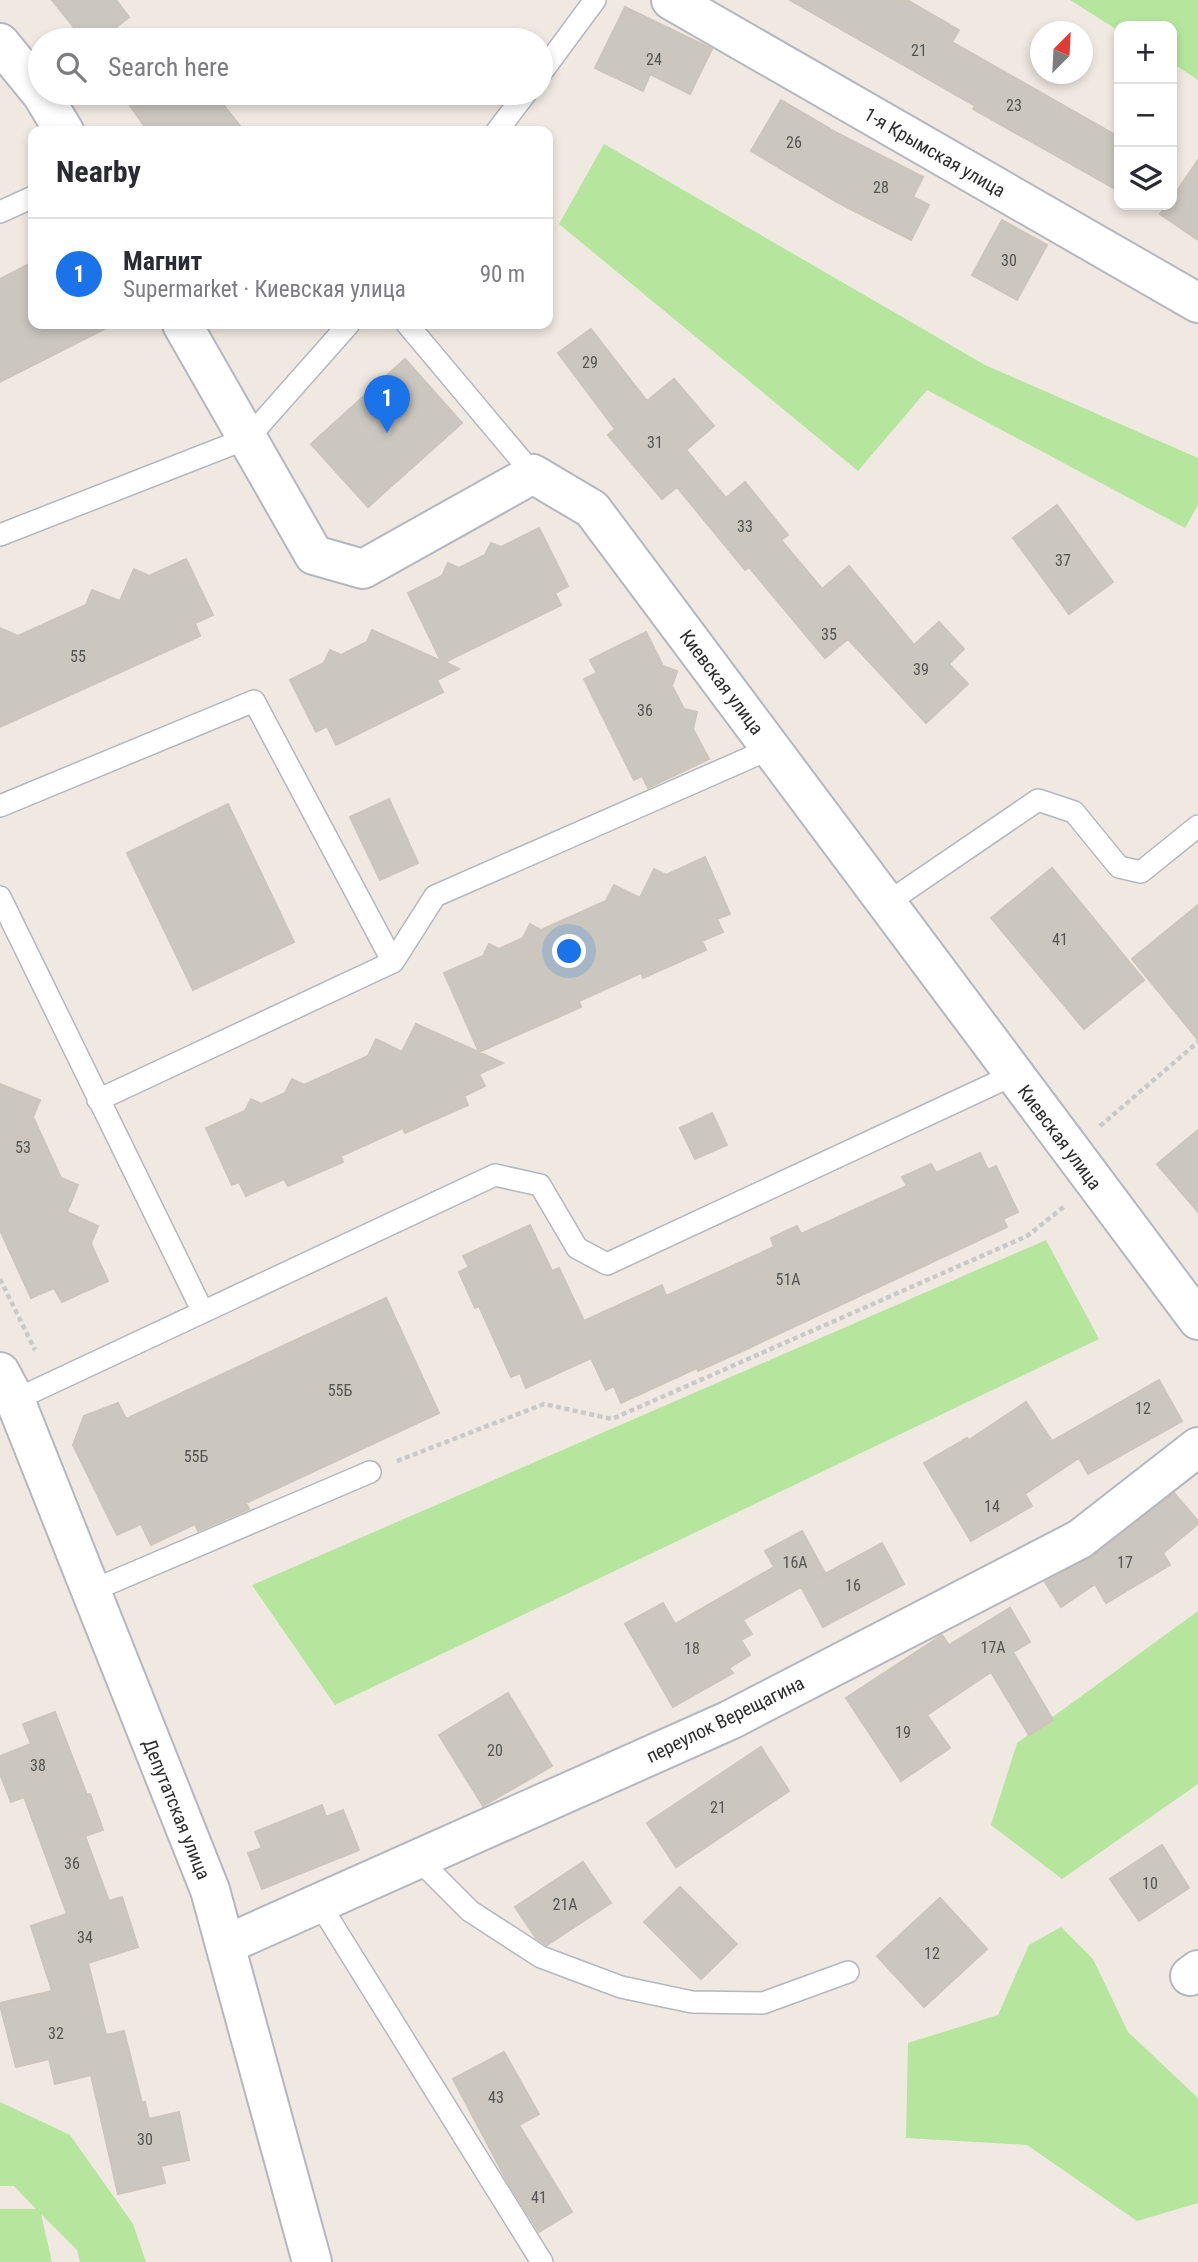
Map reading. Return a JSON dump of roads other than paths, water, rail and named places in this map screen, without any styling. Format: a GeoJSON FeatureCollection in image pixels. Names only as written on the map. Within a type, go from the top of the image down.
{"type":"FeatureCollection","features":[{"type":"Feature","properties":{"kind":"street","name":"1-я Крымская улица"},"geometry":{"type":"LineString","coordinates":[[671,0],[1198,303]]}},
{"type":"Feature","properties":{"kind":"street"},"geometry":{"type":"LineString","coordinates":[[0,43],[28,77]]}},
{"type":"Feature","properties":{"kind":"street"},"geometry":{"type":"LineString","coordinates":[[48,105],[61,126]]}},
{"type":"Feature","properties":{"kind":"street"},"geometry":{"type":"LineString","coordinates":[[185,329],[314,555],[363,569],[533,474]]}},
{"type":"Feature","properties":{"kind":"street","name":"Киевская улица"},"geometry":{"type":"LineString","coordinates":[[533,474],[592,509],[1198,1320]]}},
{"type":"Feature","properties":{"kind":"street","name":"Депутатская улица"},"geometry":{"type":"LineString","coordinates":[[5,1393],[91,1591],[209,1890],[312,2262]]}},
{"type":"Feature","properties":{"kind":"street","name":"переулок Верещагина"},"geometry":{"type":"LineString","coordinates":[[225,1945],[730,1720],[1080,1539],[1198,1447]]}},
{"type":"Feature","properties":{"kind":"lane"},"geometry":{"type":"LineString","coordinates":[[553,57],[595,0]]}},
{"type":"Feature","properties":{"kind":"lane"},"geometry":{"type":"LineString","coordinates":[[501,126],[517,105]]}},
{"type":"Feature","properties":{"kind":"lane"},"geometry":{"type":"LineString","coordinates":[[0,212],[28,199]]}},
{"type":"Feature","properties":{"kind":"lane"},"geometry":{"type":"LineString","coordinates":[[0,535],[248,438],[345,329]]}},
{"type":"Feature","properties":{"kind":"lane"},"geometry":{"type":"LineString","coordinates":[[411,329],[533,474]]}},
{"type":"Feature","properties":{"kind":"lane"},"geometry":{"type":"LineString","coordinates":[[0,806],[254,701],[393,962]]}},
{"type":"Feature","properties":{"kind":"lane"},"geometry":{"type":"LineString","coordinates":[[98,1100],[393,962],[435,896],[772,748]]}},
{"type":"Feature","properties":{"kind":"lane"},"geometry":{"type":"LineString","coordinates":[[887,902],[1038,800],[1074,812],[1119,867],[1141,872],[1198,826]]}},
{"type":"Feature","properties":{"kind":"lane"},"geometry":{"type":"LineString","coordinates":[[0,897],[203,1312]]}},
{"type":"Feature","properties":{"kind":"lane"},"geometry":{"type":"LineString","coordinates":[[5,1393],[51,1382],[495,1175],[540,1185],[577,1248],[607,1264],[1013,1075]]}},
{"type":"Feature","properties":{"kind":"lane"},"geometry":{"type":"LineString","coordinates":[[91,1591],[370,1472]]}},
{"type":"Feature","properties":{"kind":"lane"},"geometry":{"type":"LineString","coordinates":[[418,1859],[470,1910],[541,1957],[621,1987],[692,2002],[763,2003],[848,1972]]}},
{"type":"Feature","properties":{"kind":"lane"},"geometry":{"type":"LineString","coordinates":[[319,1903],[542,2262]]}},
{"type":"Feature","properties":{"kind":"place","name":"Магнит"},"geometry":{"type":"Point","coordinates":[387,433]}}]}
